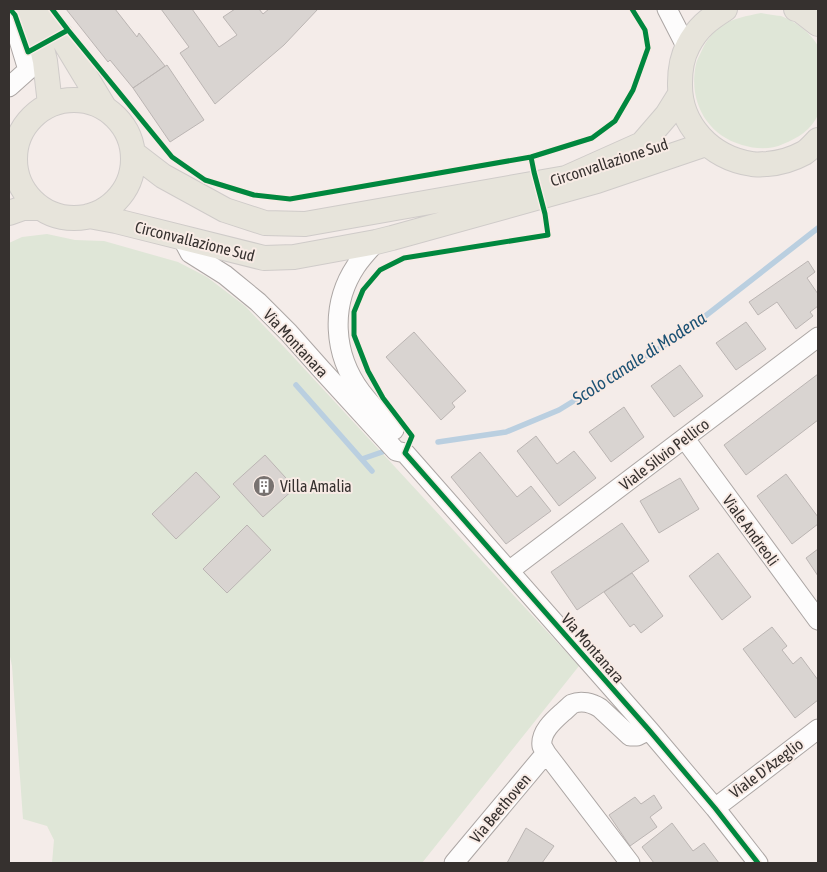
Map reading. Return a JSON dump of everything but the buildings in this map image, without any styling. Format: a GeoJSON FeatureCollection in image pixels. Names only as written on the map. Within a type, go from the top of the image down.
{"type":"FeatureCollection","features":[{"type":"Feature","properties":{"kind":"main road"},"geometry":{"type":"LineString","coordinates":[[726,9],[710,18],[697,31],[687,48],[680,71],[680,94],[688,121],[706,144],[728,158],[753,165],[780,163],[804,152],[818,140]]}},
{"type":"Feature","properties":{"kind":"main road"},"geometry":{"type":"LineString","coordinates":[[22,31],[41,44],[50,104]]}},
{"type":"Feature","properties":{"kind":"main road"},"geometry":{"type":"LineString","coordinates":[[22,31],[60,34],[104,107]]}},
{"type":"Feature","properties":{"kind":"main road","name":"Circonvallazione Sud"},"geometry":{"type":"LineString","coordinates":[[133,153],[163,176],[225,210],[264,223],[305,224],[566,178],[642,144],[667,115],[680,94]]}},
{"type":"Feature","properties":{"kind":"main road","name":"Circonvallazione Sud"},"geometry":{"type":"LineString","coordinates":[[68,99],[87,100],[104,107],[118,119],[129,134],[133,153],[133,167],[123,192],[114,203],[102,211],[89,216],[77,218],[64,217],[52,214],[41,208],[28,196],[19,181],[12,148],[28,121],[50,104],[68,99]]}},
{"type":"Feature","properties":{"kind":"main road","name":"Circonvallazione Sud"},"geometry":{"type":"LineString","coordinates":[[89,216],[264,258],[294,257],[376,242],[597,181],[706,144]]}},
{"type":"Feature","properties":{"kind":"main road","name":"Circonvallazione Sud"},"geometry":{"type":"LineString","coordinates":[[9,213],[23,208],[41,208]]}},
{"type":"Feature","properties":{"kind":"street"},"geometry":{"type":"LineString","coordinates":[[667,9],[687,48]]}},
{"type":"Feature","properties":{"kind":"street"},"geometry":{"type":"LineString","coordinates":[[9,12],[22,31],[28,70],[9,86]]}},
{"type":"Feature","properties":{"kind":"street"},"geometry":{"type":"LineString","coordinates":[[9,94],[45,61]]}},
{"type":"Feature","properties":{"kind":"street","name":"Via Montanara"},"geometry":{"type":"LineString","coordinates":[[182,238],[190,253],[225,275],[258,302],[289,333],[396,450],[405,453],[649,730],[758,863]]}},
{"type":"Feature","properties":{"kind":"street","name":"Via Montanara"},"geometry":{"type":"LineString","coordinates":[[376,242],[355,267],[346,287],[340,305],[338,338],[342,354],[361,391],[405,443],[405,453]]}},
{"type":"Feature","properties":{"kind":"street","name":"Viale Silvio Pellico"},"geometry":{"type":"LineString","coordinates":[[509,571],[818,337]]}},
{"type":"Feature","properties":{"kind":"street","name":"Viale Andreoli"},"geometry":{"type":"LineString","coordinates":[[685,439],[818,620]]}},
{"type":"Feature","properties":{"kind":"street"},"geometry":{"type":"LineString","coordinates":[[630,863],[546,753],[542,745],[544,736],[553,722],[572,704],[579,703],[594,704],[630,736],[637,736],[649,730]]}},
{"type":"Feature","properties":{"kind":"street","name":"Viale D'Azeglio"},"geometry":{"type":"LineString","coordinates":[[714,808],[818,729]]}},
{"type":"Feature","properties":{"kind":"street","name":"Via Beethoven"},"geometry":{"type":"LineString","coordinates":[[454,863],[546,753]]}},
{"type":"Feature","properties":{"kind":"green space"},"geometry":{"type":"Polygon","coordinates":[[[761,13],[781,16],[792,21],[807,32],[818,46],[818,115],[808,129],[789,142],[773,147],[758,148],[729,140],[710,124],[702,114],[698,103],[694,77],[698,59],[715,31],[730,21],[761,13]]]}},
{"type":"Feature","properties":{"kind":"green space"},"geometry":{"type":"Polygon","coordinates":[[[47,234],[75,240],[104,241],[178,262],[207,277],[245,306],[579,666],[422,863],[52,863],[54,840],[47,826],[23,819],[12,666],[9,652],[9,243],[22,237],[47,234]]]}},
{"type":"Feature","properties":{"kind":"waterway","name":"Scolo canale di Modena"},"geometry":{"type":"LineString","coordinates":[[438,442],[506,432],[559,410],[681,335],[818,228]]}},
{"type":"Feature","properties":{"kind":"waterway"},"geometry":{"type":"LineString","coordinates":[[296,385],[372,471]]}},
{"type":"Feature","properties":{"kind":"waterway"},"geometry":{"type":"LineString","coordinates":[[362,459],[385,451]]}},
{"type":"Feature","properties":{"kind":"cycle path"},"geometry":{"type":"LineString","coordinates":[[10,9],[15,15],[28,52],[68,30]]}},
{"type":"Feature","properties":{"kind":"cycle path"},"geometry":{"type":"LineString","coordinates":[[52,9],[172,157],[205,180],[254,195],[290,199],[531,157],[592,138],[615,121],[633,90],[648,48],[645,30],[632,9]]}},
{"type":"Feature","properties":{"kind":"cycle path"},"geometry":{"type":"LineString","coordinates":[[531,157],[545,214],[548,235],[404,258],[380,270],[363,290],[354,312],[354,335],[368,371],[383,398],[412,436],[405,453],[649,730],[715,808],[758,863]]}},
{"type":"Feature","properties":{"kind":"place","name":"Villa Amalia"},"geometry":{"type":"Point","coordinates":[264,486]}}]}
